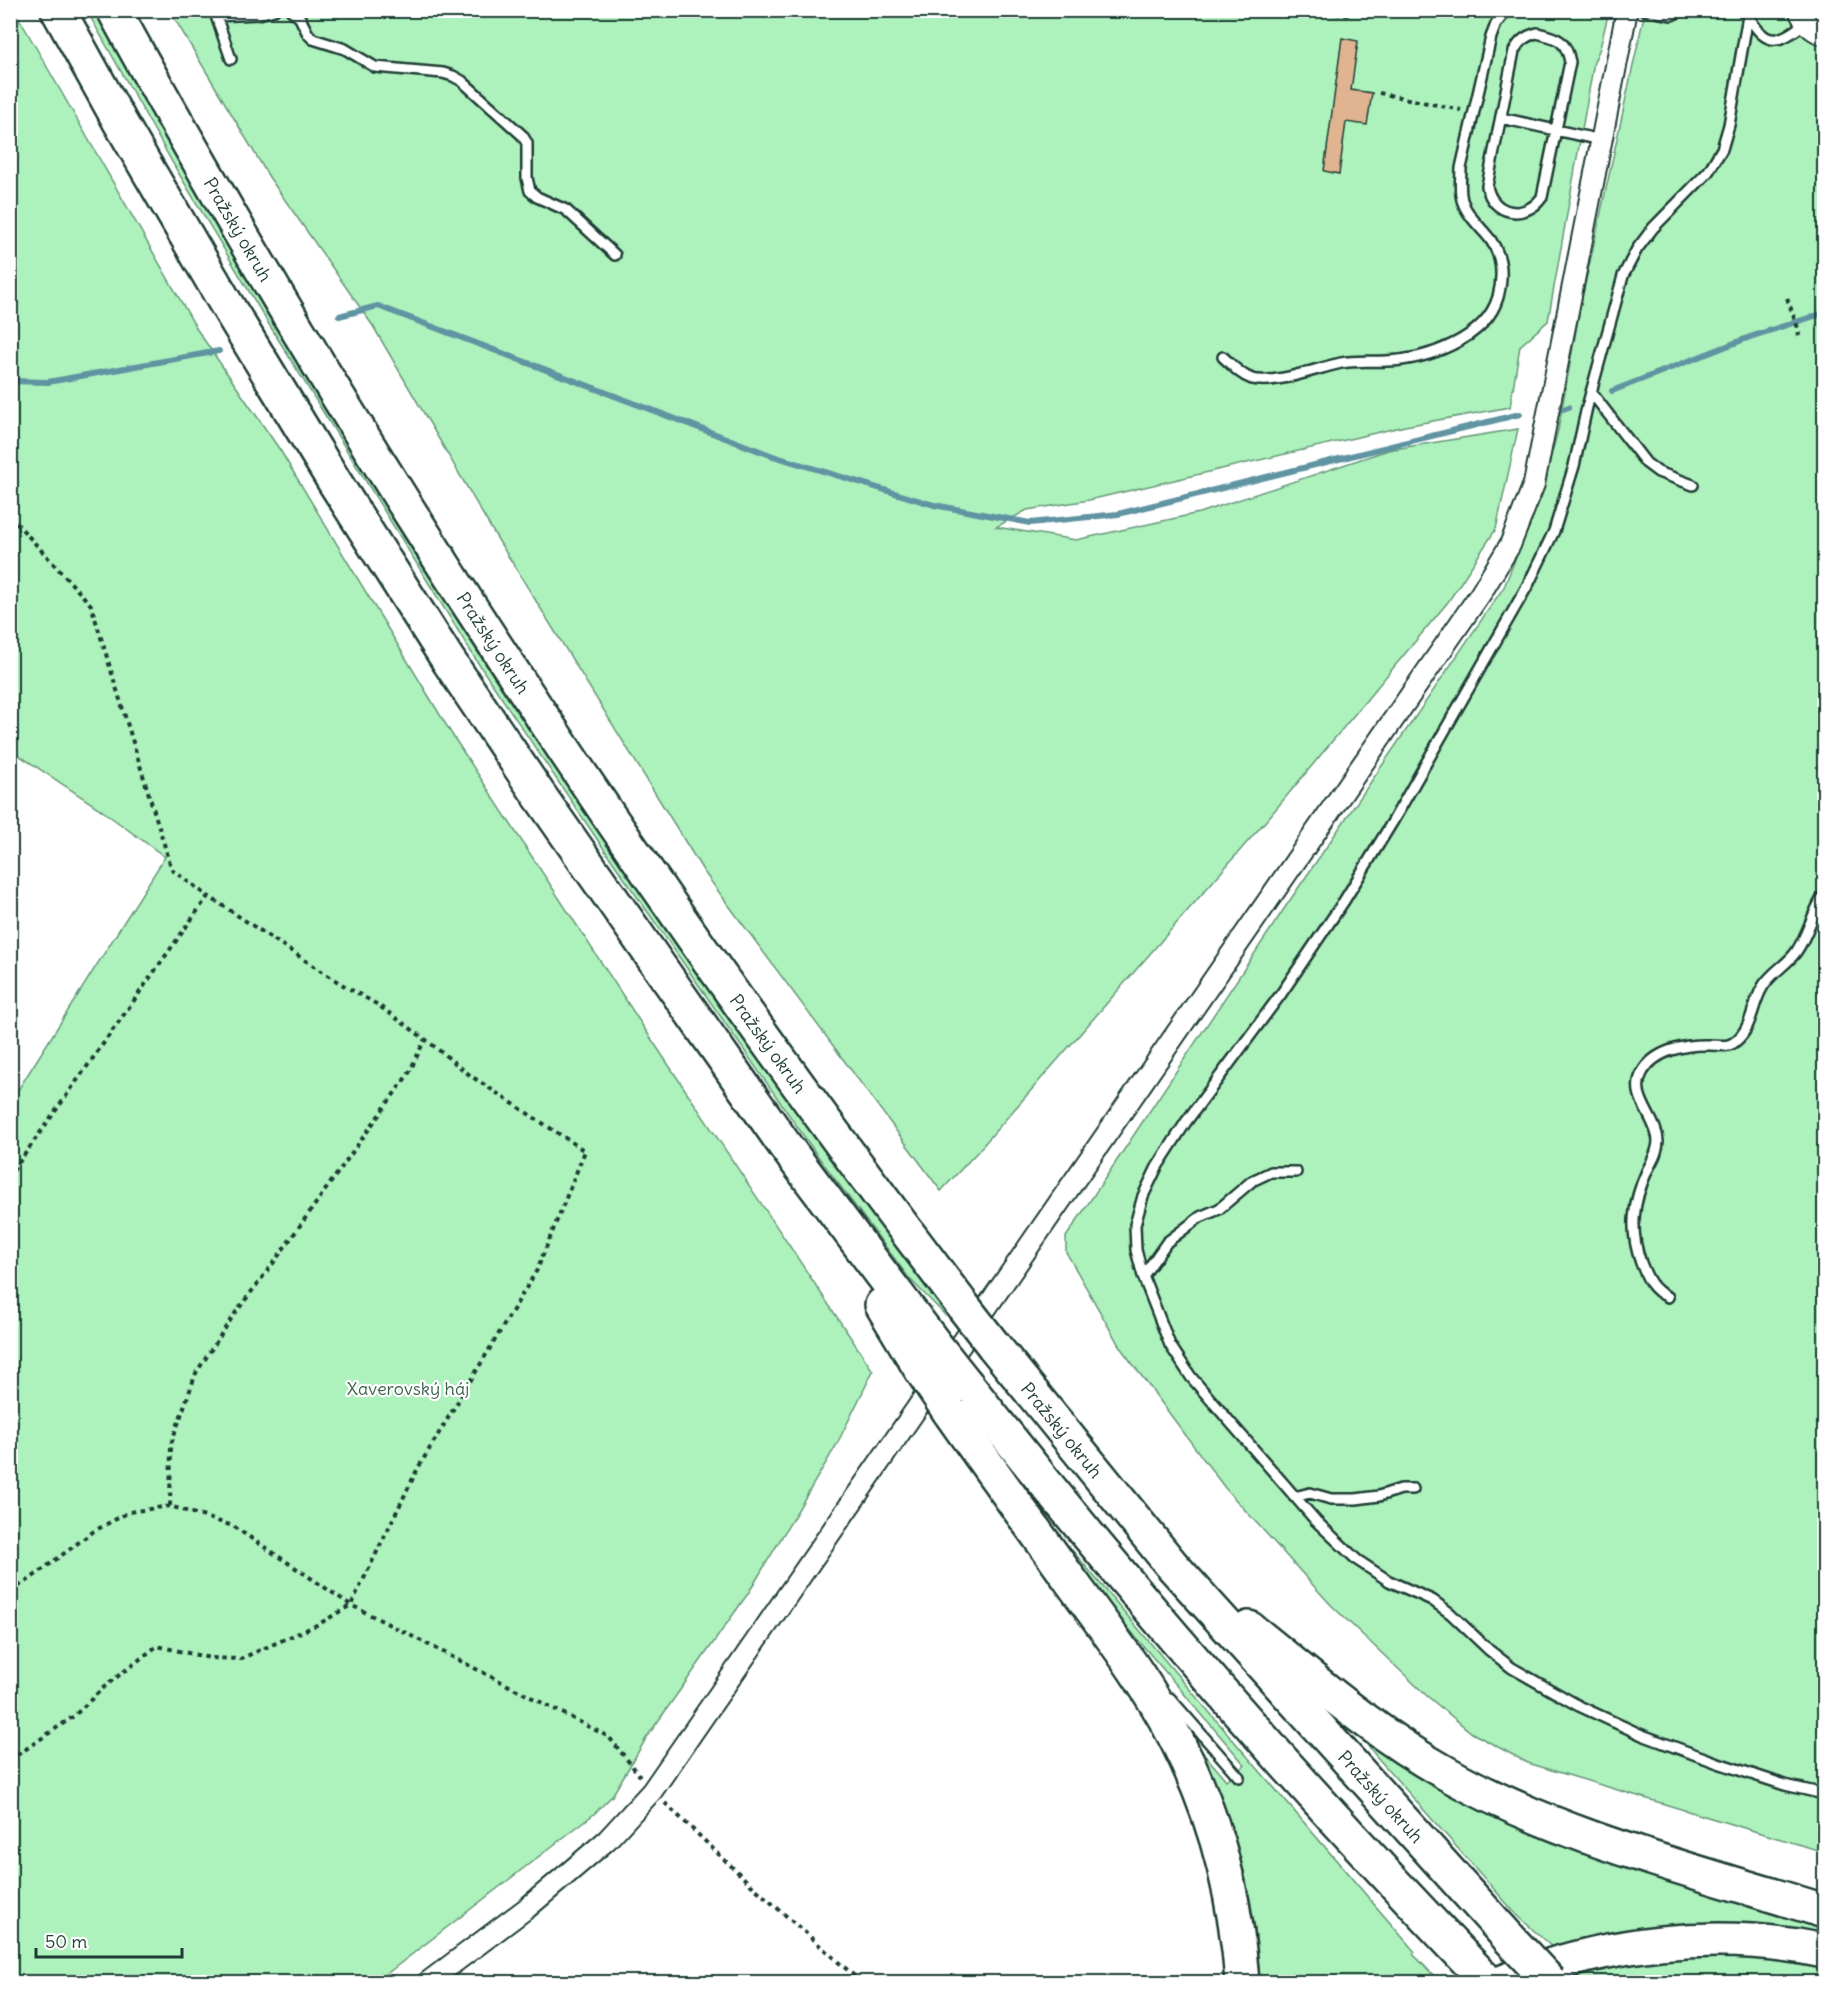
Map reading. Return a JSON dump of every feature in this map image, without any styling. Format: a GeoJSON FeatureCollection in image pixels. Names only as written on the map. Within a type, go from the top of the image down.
{"type":"FeatureCollection","features":[{"type":"Feature","properties":{"kind":"highway"},"geometry":{"type":"LineString","coordinates":[[58,10],[219,292],[390,571],[538,795],[786,1147],[958,1398],[1142,1678],[1177,1740],[1218,1843],[1235,1915],[1242,1983]]}},
{"type":"Feature","properties":{"kind":"highway","name":"Pražský okruh"},"geometry":{"type":"LineString","coordinates":[[114,10],[293,322],[424,535],[515,676],[672,909],[783,1066],[994,1346],[1171,1564],[1550,1983]]}},
{"type":"Feature","properties":{"kind":"highway"},"geometry":{"type":"LineString","coordinates":[[958,1398],[1064,1506],[1202,1671],[1350,1837],[1488,1983]]}},
{"type":"Feature","properties":{"kind":"highway"},"geometry":{"type":"LineString","coordinates":[[1171,1564],[1360,1718],[1402,1747],[1462,1781],[1517,1808],[1589,1836],[1824,1911]]}},
{"type":"Feature","properties":{"kind":"highway"},"geometry":{"type":"LineString","coordinates":[[1503,1983],[1526,1973],[1585,1956],[1662,1943],[1739,1941],[1790,1945],[1824,1952]]}},
{"type":"Feature","properties":{"kind":"street"},"geometry":{"type":"LineString","coordinates":[[428,1983],[527,1908],[607,1840],[652,1791],[1481,594],[1510,545],[1534,484],[1627,10]]}},
{"type":"Feature","properties":{"kind":"street"},"geometry":{"type":"LineString","coordinates":[[1802,17],[1813,30],[1824,35]]}},
{"type":"Feature","properties":{"kind":"lane"},"geometry":{"type":"LineString","coordinates":[[231,59],[215,13],[258,14],[274,10]]}},
{"type":"Feature","properties":{"kind":"lane"},"geometry":{"type":"LineString","coordinates":[[291,10],[300,18],[313,39],[345,49],[369,65],[442,73],[462,81],[522,135],[527,143],[527,178],[531,191],[537,198],[566,210],[615,255]]}},
{"type":"Feature","properties":{"kind":"lane"},"geometry":{"type":"LineString","coordinates":[[1223,357],[1242,375],[1263,380],[1344,362],[1404,360],[1454,345],[1491,314],[1497,299],[1502,271],[1500,259],[1495,246],[1468,213],[1462,201],[1461,168],[1491,36],[1496,24],[1507,10]]}},
{"type":"Feature","properties":{"kind":"lane"},"geometry":{"type":"LineString","coordinates":[[1648,11],[1672,15],[1683,10]]}},
{"type":"Feature","properties":{"kind":"lane"},"geometry":{"type":"LineString","coordinates":[[1749,13],[1760,33],[1777,40],[1787,37],[1802,17]]}},
{"type":"Feature","properties":{"kind":"lane"},"geometry":{"type":"LineString","coordinates":[[1749,13],[1729,124],[1722,148],[1708,171],[1653,228],[1637,249],[1623,276],[1591,392],[1574,466],[1554,531],[1503,629],[1393,821],[1344,901],[1281,994],[1186,1122],[1157,1167],[1143,1196],[1135,1225],[1136,1250],[1143,1276],[1170,1345],[1191,1377],[1294,1497],[1357,1560],[1389,1581],[1432,1600],[1512,1668],[1579,1706],[1642,1735],[1718,1763],[1785,1785],[1824,1794]]}},
{"type":"Feature","properties":{"kind":"lane"},"geometry":{"type":"LineString","coordinates":[[1537,33],[1555,37],[1563,43],[1570,62],[1556,130],[1542,197],[1537,206],[1528,211],[1519,212],[1495,206],[1489,197],[1487,186],[1514,51],[1519,42],[1537,33]]}},
{"type":"Feature","properties":{"kind":"lane"},"geometry":{"type":"LineString","coordinates":[[1501,118],[1601,140]]}},
{"type":"Feature","properties":{"kind":"lane"},"geometry":{"type":"LineString","coordinates":[[1591,392],[1646,463],[1658,472],[1693,485]]}},
{"type":"Feature","properties":{"kind":"lane"},"geometry":{"type":"LineString","coordinates":[[1668,1297],[1656,1290],[1647,1278],[1633,1230],[1635,1205],[1658,1145],[1655,1127],[1640,1095],[1641,1074],[1655,1059],[1677,1048],[1731,1045],[1738,1040],[1752,1017],[1762,988],[1797,951],[1824,895]]}},
{"type":"Feature","properties":{"kind":"lane"},"geometry":{"type":"LineString","coordinates":[[1143,1276],[1167,1242],[1200,1217],[1219,1209],[1252,1181],[1271,1172],[1296,1172]]}},
{"type":"Feature","properties":{"kind":"lane"},"geometry":{"type":"LineString","coordinates":[[958,1398],[1101,1612],[1144,1665]]}},
{"type":"Feature","properties":{"kind":"lane"},"geometry":{"type":"LineString","coordinates":[[1294,1497],[1310,1493],[1331,1499],[1356,1499],[1380,1496],[1401,1488],[1413,1488]]}},
{"type":"Feature","properties":{"kind":"lane"},"geometry":{"type":"LineString","coordinates":[[1166,1692],[1239,1777]]}},
{"type":"Feature","properties":{"kind":"path"},"geometry":{"type":"LineString","coordinates":[[1327,10],[1339,16],[1358,10]]}},
{"type":"Feature","properties":{"kind":"path"},"geometry":{"type":"LineString","coordinates":[[1379,93],[1474,113]]}},
{"type":"Feature","properties":{"kind":"path"},"geometry":{"type":"LineString","coordinates":[[1787,298],[1799,336]]}},
{"type":"Feature","properties":{"kind":"path"},"geometry":{"type":"LineString","coordinates":[[10,516],[91,605],[172,870],[338,982],[378,1005],[471,1076],[585,1151],[537,1270],[418,1468],[351,1605],[319,1624],[240,1659],[210,1658],[157,1646],[104,1687],[74,1716],[10,1760]]}},
{"type":"Feature","properties":{"kind":"path"},"geometry":{"type":"LineString","coordinates":[[10,1176],[208,896]]}},
{"type":"Feature","properties":{"kind":"path"},"geometry":{"type":"LineString","coordinates":[[170,1506],[171,1444],[196,1373],[232,1316],[274,1262],[409,1073],[425,1039]]}},
{"type":"Feature","properties":{"kind":"path"},"geometry":{"type":"LineString","coordinates":[[10,1591],[26,1582],[94,1531],[129,1512],[170,1506],[233,1526],[351,1605],[609,1737],[652,1791],[749,1883],[861,1983]]}},
{"type":"Feature","properties":{"kind":"green space","name":"Xaverovský háj"},"geometry":{"type":"Polygon","coordinates":[[[10,11],[15,11],[198,331],[280,450],[451,733],[873,1371],[836,1446],[749,1592],[647,1737],[612,1796],[594,1814],[376,1982],[11,1982],[11,1101],[165,857],[97,807],[11,750],[10,11]]]}},
{"type":"Feature","properties":{"kind":"green space"},"geometry":{"type":"Polygon","coordinates":[[[87,11],[99,11],[950,1310],[945,1315],[909,1278],[817,1155],[599,842],[478,663],[262,313],[175,167],[87,11]]]}},
{"type":"Feature","properties":{"kind":"green space"},"geometry":{"type":"Polygon","coordinates":[[[170,11],[1609,11],[1600,48],[1594,62],[1548,321],[1520,346],[1510,407],[1405,426],[1089,500],[1027,510],[996,527],[1076,540],[1199,513],[1388,450],[1518,429],[1496,529],[1448,602],[1270,816],[941,1191],[704,872],[492,530],[373,326],[269,177],[170,11]]]}},
{"type":"Feature","properties":{"kind":"green space"},"geometry":{"type":"Polygon","coordinates":[[[1645,11],[1824,11],[1824,1852],[1528,1763],[1472,1733],[1427,1696],[1331,1605],[1225,1488],[1120,1347],[1066,1252],[1066,1237],[1284,909],[1504,587],[1539,501],[1558,430],[1581,303],[1645,11]]]}},
{"type":"Feature","properties":{"kind":"green space"},"geometry":{"type":"Polygon","coordinates":[[[1072,1550],[1415,1952],[1413,1954],[1440,1982],[1260,1982],[1254,1922],[1242,1863],[1224,1805],[1200,1749],[1226,1780],[1245,1765],[1138,1640],[1069,1553],[1072,1550]]]}},
{"type":"Feature","properties":{"kind":"green space"},"geometry":{"type":"Polygon","coordinates":[[[1366,1739],[1824,1924],[1824,1938],[1554,1949],[1516,1914],[1376,1756],[1364,1741],[1366,1739]]]}},
{"type":"Feature","properties":{"kind":"green space"},"geometry":{"type":"Polygon","coordinates":[[[1741,1955],[1824,1966],[1824,1982],[1583,1982],[1575,1973],[1672,1956],[1741,1955]]]}},
{"type":"Feature","properties":{"kind":"building"},"geometry":{"type":"Polygon","coordinates":[[[1342,38],[1358,41],[1351,90],[1372,93],[1367,125],[1346,122],[1339,174],[1324,171],[1342,38]]]}},
{"type":"Feature","properties":{"kind":"waterway"},"geometry":{"type":"LineString","coordinates":[[339,316],[378,306],[773,456],[934,505],[1030,523],[1118,514],[1520,414]]}},
{"type":"Feature","properties":{"kind":"waterway"},"geometry":{"type":"LineString","coordinates":[[1612,391],[1750,337],[1824,313]]}},
{"type":"Feature","properties":{"kind":"waterway"},"geometry":{"type":"LineString","coordinates":[[10,381],[48,382],[219,351]]}},
{"type":"Feature","properties":{"kind":"waterway"},"geometry":{"type":"LineString","coordinates":[[1560,410],[1569,407]]}}]}
